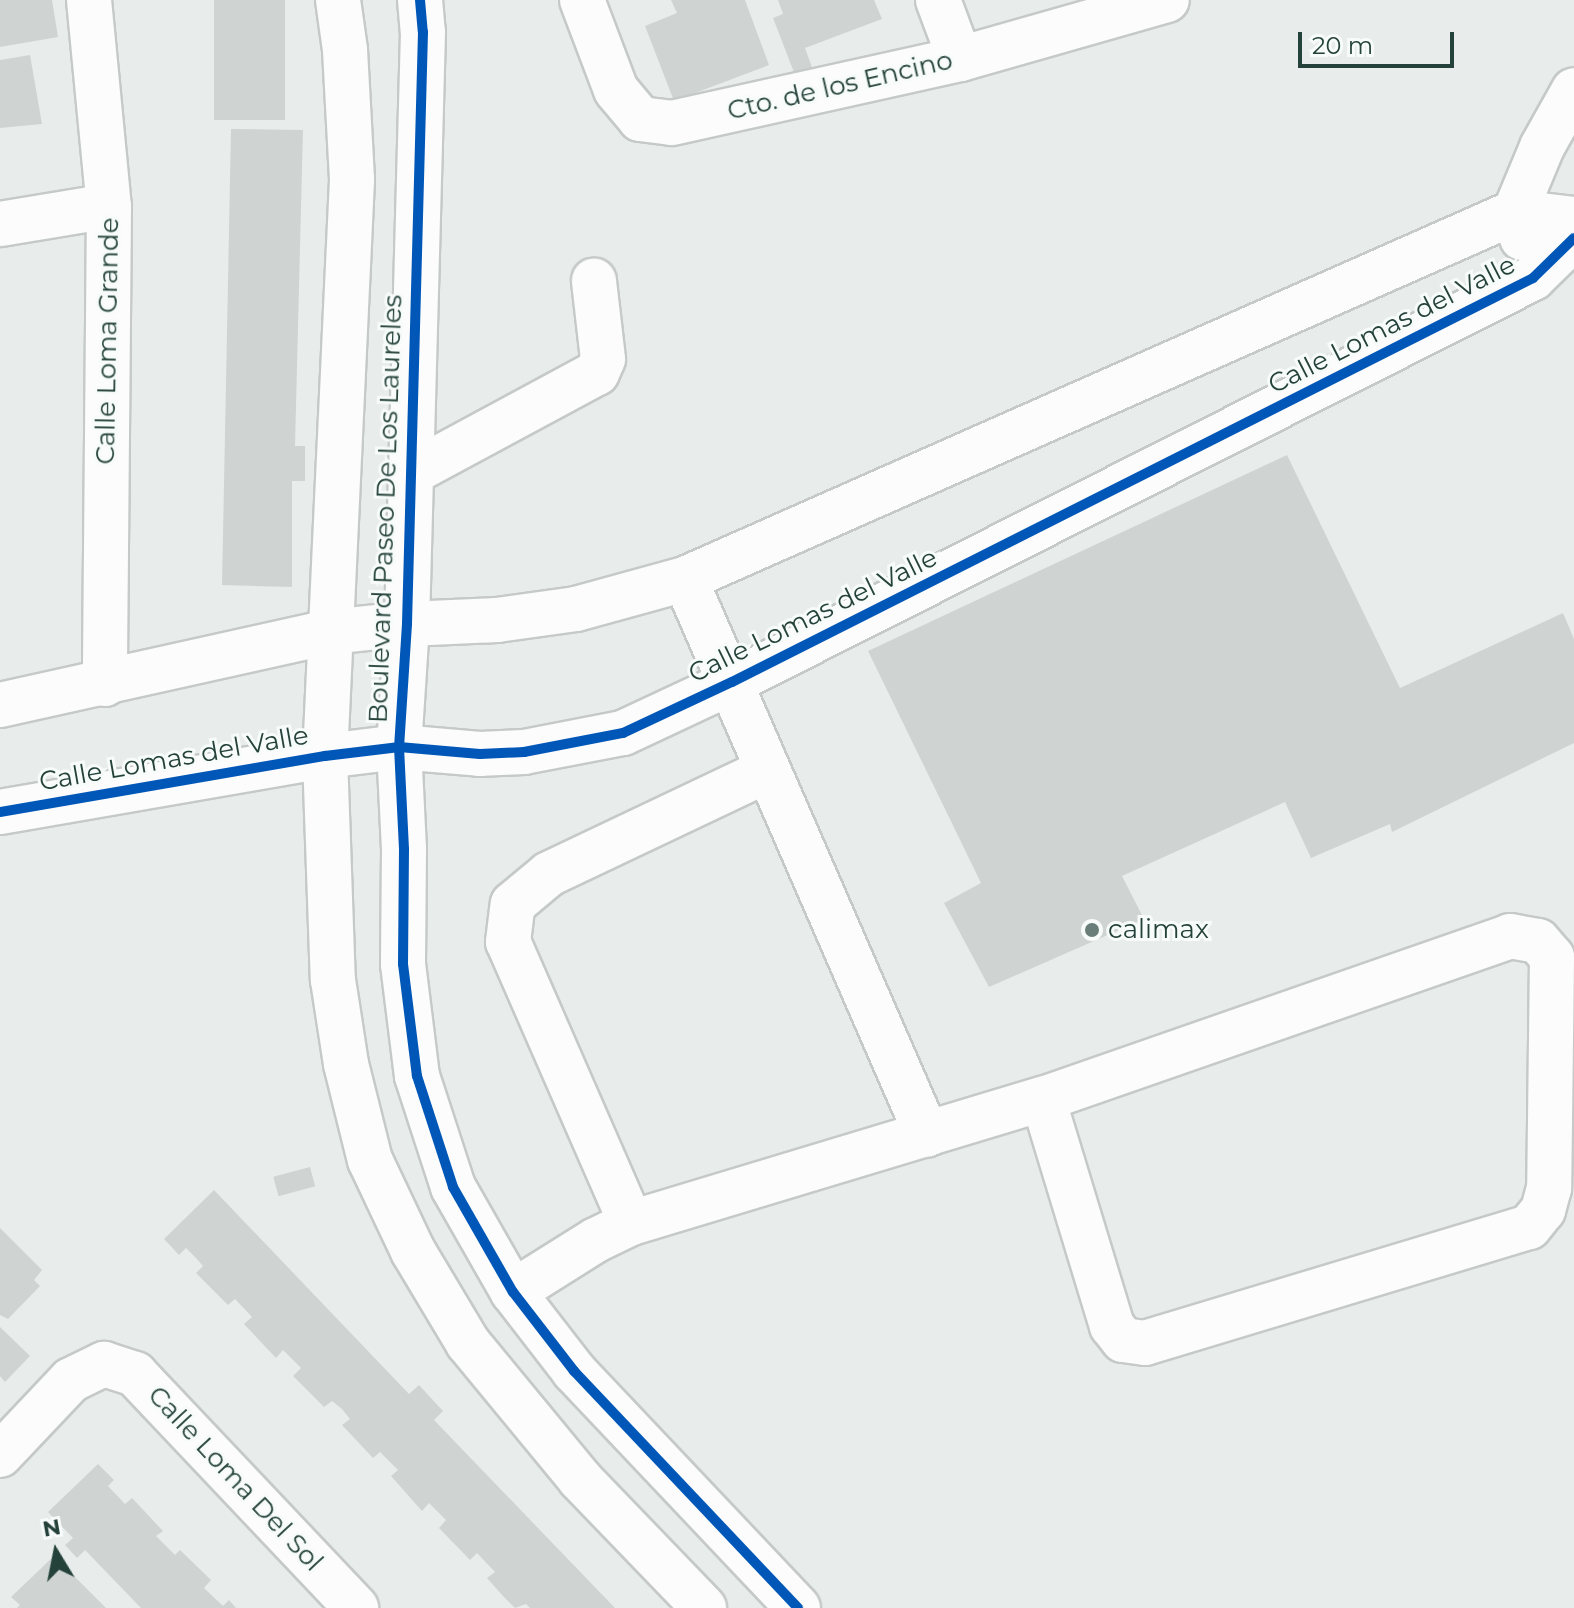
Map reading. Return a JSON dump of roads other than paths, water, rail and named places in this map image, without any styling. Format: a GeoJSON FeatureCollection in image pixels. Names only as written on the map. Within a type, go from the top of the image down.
{"type":"FeatureCollection","features":[{"type":"Feature","properties":{"kind":"street","name":"Calle Loma Grande"},"geometry":{"type":"LineString","coordinates":[[89,0],[109,206],[105,684]]}},
{"type":"Feature","properties":{"kind":"street","name":"Boulevard Paseo De Los Laureles"},"geometry":{"type":"LineString","coordinates":[[338,0],[345,50],[352,180],[325,756],[333,980],[346,1064],[370,1160],[413,1251],[468,1343],[580,1479],[704,1608]]}},
{"type":"Feature","properties":{"kind":"street","name":"Boulevard Paseo De Los Laureles"},"geometry":{"type":"LineString","coordinates":[[420,0],[423,32],[407,624],[399,747],[404,849],[403,964],[417,1076],[453,1187],[513,1292],[574,1371],[798,1608]]}},
{"type":"Feature","properties":{"kind":"street","name":"Cto. de los Encino"},"geometry":{"type":"LineString","coordinates":[[582,0],[616,90],[640,119],[672,123],[960,59],[1167,0]]}},
{"type":"Feature","properties":{"kind":"street"},"geometry":{"type":"LineString","coordinates":[[938,0],[960,59]]}},
{"type":"Feature","properties":{"kind":"street"},"geometry":{"type":"LineString","coordinates":[[1533,278],[1515,212],[1542,147],[1574,90]]}},
{"type":"Feature","properties":{"kind":"street"},"geometry":{"type":"LineString","coordinates":[[0,224],[109,206]]}},
{"type":"Feature","properties":{"kind":"street","name":"Calle Lomas del Valle"},"geometry":{"type":"LineString","coordinates":[[0,705],[329,632],[407,624],[497,620],[576,609],[685,579],[1515,212],[1574,219]]}},
{"type":"Feature","properties":{"kind":"street","name":"Calle Lomas del Valle"},"geometry":{"type":"LineString","coordinates":[[0,812],[325,756],[399,747],[480,754],[524,752],[623,733],[732,682],[1533,278],[1574,238]]}},
{"type":"Feature","properties":{"kind":"street"},"geometry":{"type":"LineString","coordinates":[[411,473],[597,373],[603,359],[594,281]]}},
{"type":"Feature","properties":{"kind":"street"},"geometry":{"type":"LineString","coordinates":[[685,579],[927,1135]]}},
{"type":"Feature","properties":{"kind":"street"},"geometry":{"type":"LineString","coordinates":[[631,1223],[508,942],[513,904],[549,874],[766,771]]}},
{"type":"Feature","properties":{"kind":"street"},"geometry":{"type":"LineString","coordinates":[[513,1292],[596,1240],[631,1223],[1043,1099],[1510,936],[1538,941],[1552,957],[1549,1188],[1543,1210],[1529,1227],[1145,1343],[1123,1340],[1112,1326],[1043,1099]]}},
{"type":"Feature","properties":{"kind":"street","name":"Calle Loma Del Sol"},"geometry":{"type":"LineString","coordinates":[[0,1455],[71,1380],[104,1364],[135,1374],[356,1608]]}},
{"type":"Feature","properties":{"kind":"place","name":"calimax"},"geometry":{"type":"Point","coordinates":[1092,930]}}]}
